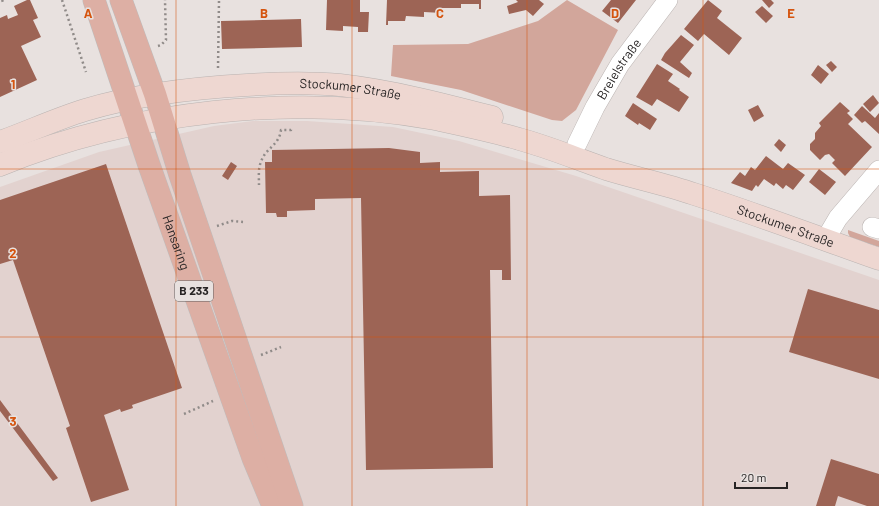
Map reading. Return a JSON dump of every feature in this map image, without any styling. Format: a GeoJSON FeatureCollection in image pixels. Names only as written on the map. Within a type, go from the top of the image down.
{"type":"FeatureCollection","features":[{"type":"Feature","properties":{"kind":"main road","name":"Hansaring"},"geometry":{"type":"LineString","coordinates":[[94,0],[135,124],[253,458],[273,506]]}},
{"type":"Feature","properties":{"kind":"main road","name":"Hansaring"},"geometry":{"type":"LineString","coordinates":[[121,0],[155,94],[180,175],[292,506]]}},
{"type":"Feature","properties":{"kind":"main road","name":"Stockumer Straße"},"geometry":{"type":"LineString","coordinates":[[0,142],[85,110],[155,94],[215,86],[286,83],[341,85],[425,100],[509,122],[613,155],[692,193]]}},
{"type":"Feature","properties":{"kind":"main road","name":"Stockumer Straße"},"geometry":{"type":"LineString","coordinates":[[0,166],[81,137],[135,124],[202,114],[290,107],[393,113],[434,119],[519,139],[607,169],[692,193],[879,258]]}},
{"type":"Feature","properties":{"kind":"street","name":"Breielstraße"},"geometry":{"type":"LineString","coordinates":[[577,144],[595,107],[620,64],[668,0]]}},
{"type":"Feature","properties":{"kind":"street"},"geometry":{"type":"LineString","coordinates":[[825,240],[838,218],[879,170]]}},
{"type":"Feature","properties":{"kind":"path"},"geometry":{"type":"LineString","coordinates":[[62,0],[86,72]]}},
{"type":"Feature","properties":{"kind":"path"},"geometry":{"type":"LineString","coordinates":[[157,47],[166,40],[164,0]]}},
{"type":"Feature","properties":{"kind":"path"},"geometry":{"type":"LineString","coordinates":[[218,70],[219,0]]}},
{"type":"Feature","properties":{"kind":"path"},"geometry":{"type":"LineString","coordinates":[[259,184],[260,162],[266,153],[277,142],[280,137],[281,130],[291,130],[291,124]]}},
{"type":"Feature","properties":{"kind":"path"},"geometry":{"type":"LineString","coordinates":[[215,226],[232,221],[244,222]]}},
{"type":"Feature","properties":{"kind":"path"},"geometry":{"type":"LineString","coordinates":[[255,357],[281,347]]}},
{"type":"Feature","properties":{"kind":"path"},"geometry":{"type":"LineString","coordinates":[[184,414],[218,399]]}},
{"type":"Feature","properties":{"kind":"shaded area"},"geometry":{"type":"Polygon","coordinates":[[[567,0],[618,30],[576,110],[562,121],[552,120],[461,90],[391,76],[393,45],[468,44],[538,21],[567,0]]]}},
{"type":"Feature","properties":{"kind":"shaded area"},"geometry":{"type":"Polygon","coordinates":[[[253,121],[307,121],[393,127],[459,141],[576,176],[879,280],[879,506],[0,506],[0,187],[99,152],[214,126],[253,121]]]}},
{"type":"Feature","properties":{"kind":"shaded area"},"geometry":{"type":"Polygon","coordinates":[[[848,230],[879,241],[879,247],[850,237],[848,230]]]}},
{"type":"Feature","properties":{"kind":"building"},"geometry":{"type":"Polygon","coordinates":[[[30,0],[38,18],[33,20],[41,37],[21,46],[37,80],[0,97],[0,18],[7,15],[8,19],[18,15],[14,6],[30,0]]]}},
{"type":"Feature","properties":{"kind":"building"},"geometry":{"type":"Polygon","coordinates":[[[327,0],[360,0],[360,12],[369,12],[368,32],[358,32],[358,27],[343,26],[343,31],[326,30],[327,0]]]}},
{"type":"Feature","properties":{"kind":"building"},"geometry":{"type":"Polygon","coordinates":[[[387,0],[481,0],[481,9],[479,9],[479,4],[461,4],[461,8],[442,8],[442,13],[424,12],[424,17],[406,16],[405,21],[388,21],[388,25],[386,25],[387,0]]]}},
{"type":"Feature","properties":{"kind":"building"},"geometry":{"type":"Polygon","coordinates":[[[516,0],[539,0],[544,4],[533,16],[526,10],[509,14],[507,6],[518,2],[516,0]]]}},
{"type":"Feature","properties":{"kind":"building"},"geometry":{"type":"Polygon","coordinates":[[[611,0],[636,0],[618,23],[602,11],[611,0]]]}},
{"type":"Feature","properties":{"kind":"building"},"geometry":{"type":"Polygon","coordinates":[[[708,0],[722,11],[717,18],[742,38],[729,55],[704,34],[698,41],[684,29],[708,0]]]}},
{"type":"Feature","properties":{"kind":"building"},"geometry":{"type":"Polygon","coordinates":[[[762,0],[771,0],[774,3],[769,8],[762,0]]]}},
{"type":"Feature","properties":{"kind":"building"},"geometry":{"type":"Polygon","coordinates":[[[762,6],[773,16],[766,23],[755,12],[762,6]]]}},
{"type":"Feature","properties":{"kind":"building"},"geometry":{"type":"Polygon","coordinates":[[[301,19],[302,47],[222,49],[221,21],[301,19]]]}},
{"type":"Feature","properties":{"kind":"building"},"geometry":{"type":"Polygon","coordinates":[[[681,35],[694,45],[680,62],[692,73],[689,78],[661,60],[665,53],[681,35]]]}},
{"type":"Feature","properties":{"kind":"building"},"geometry":{"type":"Polygon","coordinates":[[[831,61],[837,67],[832,72],[826,65],[831,61]]]}},
{"type":"Feature","properties":{"kind":"building"},"geometry":{"type":"Polygon","coordinates":[[[657,64],[673,74],[668,81],[689,97],[679,112],[657,99],[652,106],[636,97],[657,64]]]}},
{"type":"Feature","properties":{"kind":"building"},"geometry":{"type":"Polygon","coordinates":[[[818,65],[829,74],[821,84],[811,75],[818,65]]]}},
{"type":"Feature","properties":{"kind":"building"},"geometry":{"type":"Polygon","coordinates":[[[873,95],[879,103],[870,112],[863,104],[873,95]]]}},
{"type":"Feature","properties":{"kind":"building"},"geometry":{"type":"Polygon","coordinates":[[[840,102],[850,111],[847,113],[853,119],[848,124],[872,147],[845,176],[832,163],[835,160],[829,154],[825,155],[820,160],[810,150],[810,144],[815,139],[815,133],[821,126],[819,123],[840,102]]]}},
{"type":"Feature","properties":{"kind":"building"},"geometry":{"type":"Polygon","coordinates":[[[633,103],[657,119],[650,130],[639,123],[638,125],[625,116],[633,103]]]}},
{"type":"Feature","properties":{"kind":"building"},"geometry":{"type":"Polygon","coordinates":[[[758,105],[764,116],[754,122],[748,110],[758,105]]]}},
{"type":"Feature","properties":{"kind":"building"},"geometry":{"type":"Polygon","coordinates":[[[862,106],[875,118],[879,113],[879,134],[865,121],[862,123],[854,115],[862,106]]]}},
{"type":"Feature","properties":{"kind":"building"},"geometry":{"type":"Polygon","coordinates":[[[779,139],[786,145],[781,152],[774,145],[779,139]]]}},
{"type":"Feature","properties":{"kind":"building"},"geometry":{"type":"Polygon","coordinates":[[[389,148],[420,152],[420,163],[440,162],[440,172],[479,171],[479,196],[510,195],[511,280],[502,280],[502,270],[490,270],[493,468],[366,470],[361,198],[315,199],[315,210],[287,211],[287,217],[277,217],[276,213],[266,213],[265,162],[272,162],[272,150],[389,148]]]}},
{"type":"Feature","properties":{"kind":"building"},"geometry":{"type":"Polygon","coordinates":[[[766,156],[783,169],[788,163],[805,175],[793,190],[786,185],[783,189],[776,183],[774,186],[764,179],[758,187],[756,185],[752,191],[731,183],[740,172],[745,176],[751,167],[755,170],[766,156]]]}},
{"type":"Feature","properties":{"kind":"building"},"geometry":{"type":"Polygon","coordinates":[[[231,162],[237,166],[228,180],[222,176],[231,162]]]}},
{"type":"Feature","properties":{"kind":"building"},"geometry":{"type":"Polygon","coordinates":[[[106,164],[182,388],[132,405],[133,408],[121,412],[120,409],[104,415],[129,490],[91,502],[66,428],[70,426],[13,260],[0,264],[0,200],[106,164]]]}},
{"type":"Feature","properties":{"kind":"building"},"geometry":{"type":"Polygon","coordinates":[[[819,169],[836,182],[825,195],[809,182],[819,169]]]}},
{"type":"Feature","properties":{"kind":"building"},"geometry":{"type":"Polygon","coordinates":[[[808,289],[879,310],[879,379],[789,352],[808,289]]]}},
{"type":"Feature","properties":{"kind":"building"},"geometry":{"type":"Polygon","coordinates":[[[0,400],[58,478],[53,481],[0,411],[0,400]]]}},
{"type":"Feature","properties":{"kind":"building"},"geometry":{"type":"Polygon","coordinates":[[[831,459],[879,474],[879,506],[867,506],[838,496],[835,506],[816,506],[831,459]]]}}]}
